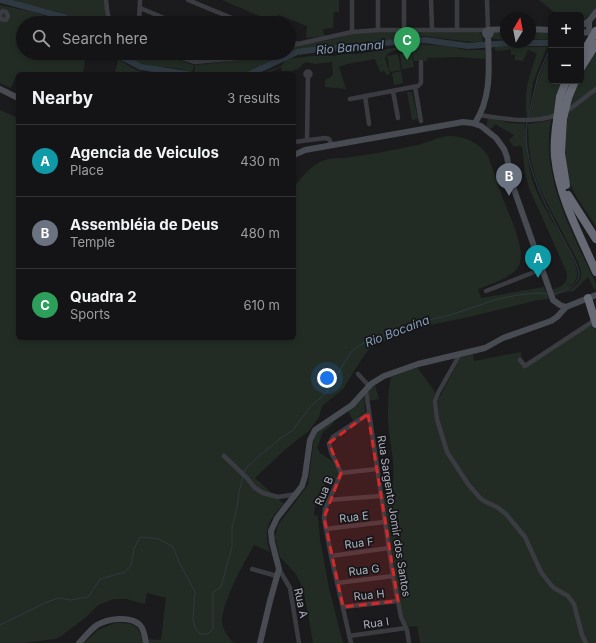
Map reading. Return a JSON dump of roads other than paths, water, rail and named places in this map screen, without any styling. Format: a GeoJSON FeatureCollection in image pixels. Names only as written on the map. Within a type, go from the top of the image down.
{"type":"FeatureCollection","features":[{"type":"Feature","properties":{"kind":"highway"},"geometry":{"type":"LineString","coordinates":[[584,57],[595,32]]}},
{"type":"Feature","properties":{"kind":"highway"},"geometry":{"type":"LineString","coordinates":[[584,59],[596,44]]}},
{"type":"Feature","properties":{"kind":"highway"},"geometry":{"type":"LineString","coordinates":[[566,84],[555,157],[560,184],[566,203],[596,271]]}},
{"type":"Feature","properties":{"kind":"highway"},"geometry":{"type":"LineString","coordinates":[[564,98],[573,84]]}},
{"type":"Feature","properties":{"kind":"highway"},"geometry":{"type":"LineString","coordinates":[[560,119],[561,153],[568,195],[596,260]]}},
{"type":"Feature","properties":{"kind":"highway"},"geometry":{"type":"LineString","coordinates":[[568,195],[596,240]]}},
{"type":"Feature","properties":{"kind":"highway"},"geometry":{"type":"LineString","coordinates":[[592,296],[596,322]]}},
{"type":"Feature","properties":{"kind":"main road"},"geometry":{"type":"LineString","coordinates":[[584,24],[589,21],[596,12]]}},
{"type":"Feature","properties":{"kind":"main road"},"geometry":{"type":"LineString","coordinates":[[589,21],[589,28],[595,32]]}},
{"type":"Feature","properties":{"kind":"main road"},"geometry":{"type":"LineString","coordinates":[[475,123],[480,115],[488,87],[488,33],[500,29]]}},
{"type":"Feature","properties":{"kind":"main road"},"geometry":{"type":"LineString","coordinates":[[536,29],[548,30]]}},
{"type":"Feature","properties":{"kind":"main road"},"geometry":{"type":"LineString","coordinates":[[584,32],[595,32]]}},
{"type":"Feature","properties":{"kind":"main road"},"geometry":{"type":"LineString","coordinates":[[0,88],[16,97]]}},
{"type":"Feature","properties":{"kind":"main road"},"geometry":{"type":"LineString","coordinates":[[296,154],[301,151],[421,125],[463,122],[475,123],[493,135],[504,149],[507,157],[511,181],[552,297],[558,304],[566,307]]}},
{"type":"Feature","properties":{"kind":"main road"},"geometry":{"type":"LineString","coordinates":[[260,643],[279,568],[272,542],[271,530],[277,518],[301,488],[305,479],[309,446],[316,428],[355,403],[379,379],[396,371],[485,348],[503,338],[551,322],[558,317],[566,307],[592,296]]}},
{"type":"Feature","properties":{"kind":"main road"},"geometry":{"type":"LineString","coordinates":[[79,643],[93,628],[100,624],[108,620],[121,619],[140,625],[146,643]]}},
{"type":"Feature","properties":{"kind":"street"},"geometry":{"type":"LineString","coordinates":[[106,0],[108,16]]}},
{"type":"Feature","properties":{"kind":"street"},"geometry":{"type":"LineString","coordinates":[[139,16],[140,0]]}},
{"type":"Feature","properties":{"kind":"street"},"geometry":{"type":"LineString","coordinates":[[188,0],[227,16]]}},
{"type":"Feature","properties":{"kind":"street"},"geometry":{"type":"LineString","coordinates":[[352,0],[352,32]]}},
{"type":"Feature","properties":{"kind":"street"},"geometry":{"type":"LineString","coordinates":[[378,0],[378,30]]}},
{"type":"Feature","properties":{"kind":"street"},"geometry":{"type":"LineString","coordinates":[[404,0],[404,30]]}},
{"type":"Feature","properties":{"kind":"street"},"geometry":{"type":"LineString","coordinates":[[431,0],[432,29]]}},
{"type":"Feature","properties":{"kind":"street"},"geometry":{"type":"LineString","coordinates":[[457,0],[457,29]]}},
{"type":"Feature","properties":{"kind":"street"},"geometry":{"type":"LineString","coordinates":[[298,44],[352,32],[378,30],[477,29],[488,33],[488,0]]}},
{"type":"Feature","properties":{"kind":"street"},"geometry":{"type":"LineString","coordinates":[[140,8],[159,16]]}},
{"type":"Feature","properties":{"kind":"street"},"geometry":{"type":"LineString","coordinates":[[188,60],[194,62],[211,60]]}},
{"type":"Feature","properties":{"kind":"street"},"geometry":{"type":"LineString","coordinates":[[350,99],[415,87],[421,84],[421,62]]}},
{"type":"Feature","properties":{"kind":"street"},"geometry":{"type":"LineString","coordinates":[[307,140],[308,76]]}},
{"type":"Feature","properties":{"kind":"street"},"geometry":{"type":"LineString","coordinates":[[415,87],[421,125]]}},
{"type":"Feature","properties":{"kind":"street"},"geometry":{"type":"LineString","coordinates":[[480,115],[524,121],[561,114],[596,89]]}},
{"type":"Feature","properties":{"kind":"street"},"geometry":{"type":"LineString","coordinates":[[393,91],[398,118]]}},
{"type":"Feature","properties":{"kind":"street"},"geometry":{"type":"LineString","coordinates":[[365,96],[369,124]]}},
{"type":"Feature","properties":{"kind":"street"},"geometry":{"type":"LineString","coordinates":[[296,142],[325,138],[329,139],[332,145]]}},
{"type":"Feature","properties":{"kind":"street"},"geometry":{"type":"LineString","coordinates":[[486,291],[542,269]]}},
{"type":"Feature","properties":{"kind":"street"},"geometry":{"type":"LineString","coordinates":[[520,360],[525,366],[596,322]]}},
{"type":"Feature","properties":{"kind":"street"},"geometry":{"type":"LineString","coordinates":[[460,354],[435,400],[437,419],[443,443],[447,452],[468,484],[484,501],[501,510],[517,525],[529,543],[541,572],[554,588],[568,596],[572,601],[582,635],[586,643]]}},
{"type":"Feature","properties":{"kind":"street"},"geometry":{"type":"LineString","coordinates":[[358,374],[368,389]]}},
{"type":"Feature","properties":{"kind":"street","name":"Rua Sargento Jomir dos Santos"},"geometry":{"type":"LineString","coordinates":[[368,389],[368,414],[384,522],[401,620],[406,628],[409,643]]}},
{"type":"Feature","properties":{"kind":"street","name":"Rua B"},"geometry":{"type":"LineString","coordinates":[[351,643],[331,556],[324,515],[341,473],[330,450],[330,441],[333,437],[368,414]]}},
{"type":"Feature","properties":{"kind":"street"},"geometry":{"type":"LineString","coordinates":[[224,456],[257,489],[267,495],[278,497],[297,494]]}},
{"type":"Feature","properties":{"kind":"street"},"geometry":{"type":"LineString","coordinates":[[341,473],[377,469]]}},
{"type":"Feature","properties":{"kind":"street"},"geometry":{"type":"LineString","coordinates":[[329,500],[380,496]]}},
{"type":"Feature","properties":{"kind":"street","name":"Rua E"},"geometry":{"type":"LineString","coordinates":[[326,529],[384,522]]}},
{"type":"Feature","properties":{"kind":"street","name":"Rua F"},"geometry":{"type":"LineString","coordinates":[[331,556],[389,548]]}},
{"type":"Feature","properties":{"kind":"street","name":"Rua A"},"geometry":{"type":"LineString","coordinates":[[279,568],[290,590],[299,643]]}},
{"type":"Feature","properties":{"kind":"street"},"geometry":{"type":"LineString","coordinates":[[252,569],[276,580],[286,582]]}},
{"type":"Feature","properties":{"kind":"street","name":"Rua G"},"geometry":{"type":"LineString","coordinates":[[337,583],[393,576]]}},
{"type":"Feature","properties":{"kind":"street","name":"Rua H"},"geometry":{"type":"LineString","coordinates":[[343,607],[398,601]]}},
{"type":"Feature","properties":{"kind":"street","name":"Rua I"},"geometry":{"type":"LineString","coordinates":[[349,636],[406,628]]}},
{"type":"Feature","properties":{"kind":"waterway","name":"Rio Bananal"},"geometry":{"type":"LineString","coordinates":[[1,0],[60,16]]}},
{"type":"Feature","properties":{"kind":"waterway","name":"Rio Bananal"},"geometry":{"type":"LineString","coordinates":[[296,52],[425,40],[468,46],[510,43],[548,43]]}},
{"type":"Feature","properties":{"kind":"waterway","name":"Rio Bocaína"},"geometry":{"type":"LineString","coordinates":[[528,118],[538,76],[550,48]]}},
{"type":"Feature","properties":{"kind":"waterway","name":"Rio Bananal"},"geometry":{"type":"LineString","coordinates":[[128,60],[141,67],[174,72]]}},
{"type":"Feature","properties":{"kind":"waterway","name":"Rio Bananal"},"geometry":{"type":"LineString","coordinates":[[254,72],[280,60]]}},
{"type":"Feature","properties":{"kind":"waterway","name":"Rio Bocaína"},"geometry":{"type":"LineString","coordinates":[[527,123],[526,141],[534,177],[549,212],[579,271],[579,277],[571,287],[567,290],[554,294]]}},
{"type":"Feature","properties":{"kind":"waterway","name":"Rio Bocaína"},"geometry":{"type":"LineString","coordinates":[[244,473],[247,467],[265,451],[293,430],[310,407],[326,393],[351,352],[363,343],[398,331],[412,324],[450,315],[498,299],[536,293],[549,294]]}},
{"type":"Feature","properties":{"kind":"waterway","name":"Rio Bocaína"},"geometry":{"type":"LineString","coordinates":[[0,625],[47,602],[59,598],[71,600],[88,597],[100,579],[125,572],[131,565],[134,549],[140,537],[159,539],[173,547],[195,592],[193,620],[196,630],[201,634],[208,634],[213,629],[213,592],[221,587],[232,547],[232,527],[243,476]]}},
{"type":"Feature","properties":{"kind":"place","name":"Quadra 2"},"geometry":{"type":"Point","coordinates":[407,60]}},
{"type":"Feature","properties":{"kind":"place","name":"Assembléia de Deus"},"geometry":{"type":"Point","coordinates":[509,196]}},
{"type":"Feature","properties":{"kind":"place","name":"Agencia de Veiculos"},"geometry":{"type":"Point","coordinates":[538,278]}}]}
